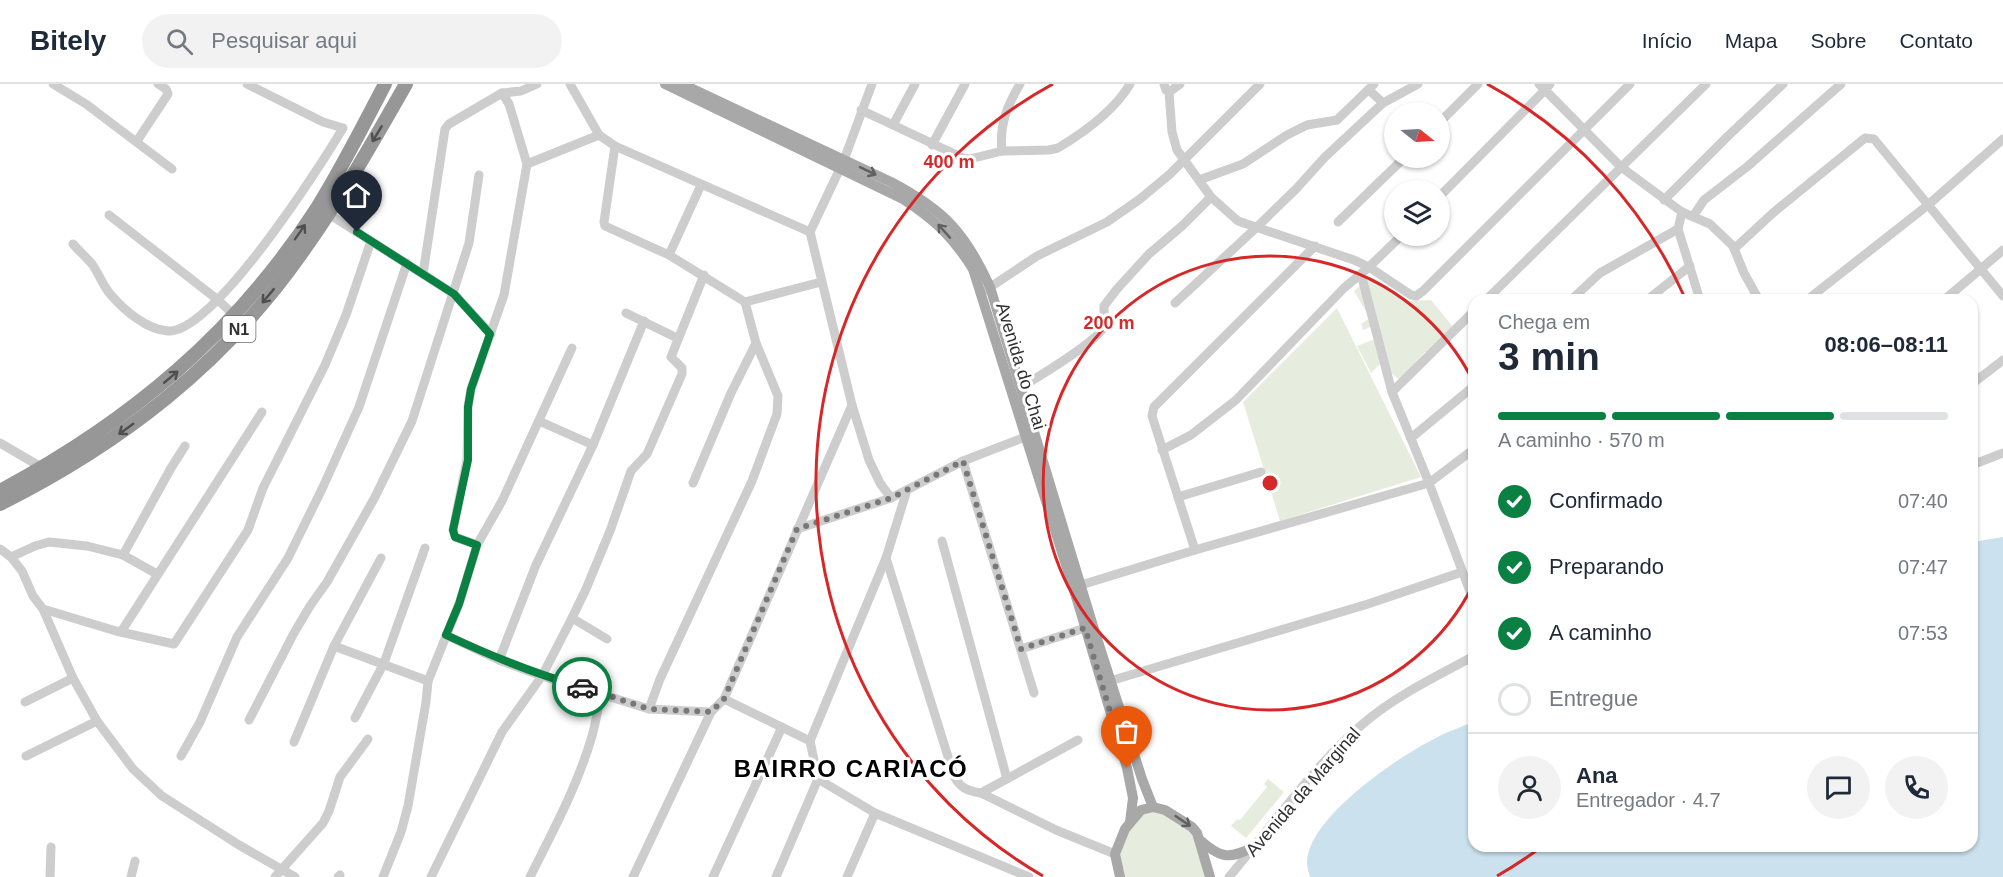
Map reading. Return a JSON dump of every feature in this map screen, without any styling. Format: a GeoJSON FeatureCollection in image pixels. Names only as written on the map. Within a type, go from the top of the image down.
{"type":"FeatureCollection","features":[{"type":"Feature","properties":{"kind":"highway","name":"N1"},"geometry":{"type":"LineString","coordinates":[[0,491],[71,450],[166,381],[214,337],[239,319],[300,256],[385,84]]}},
{"type":"Feature","properties":{"kind":"highway","name":"N1"},"geometry":{"type":"LineString","coordinates":[[323,211],[406,84]]}},
{"type":"Feature","properties":{"kind":"highway","name":"N1"},"geometry":{"type":"LineString","coordinates":[[0,504],[39,486],[152,411],[218,352],[239,319]]}},
{"type":"Feature","properties":{"kind":"main road","name":"Avenida do Chai"},"geometry":{"type":"LineString","coordinates":[[665,84],[842,165]]}},
{"type":"Feature","properties":{"kind":"main road","name":"Avenida do Chai"},"geometry":{"type":"LineString","coordinates":[[682,84],[842,165],[903,199],[931,218],[973,268],[986,290],[1020,387],[1110,681],[1153,807]]}},
{"type":"Feature","properties":{"kind":"main road","name":"Avenida do Chai"},"geometry":{"type":"LineString","coordinates":[[986,290],[1025,437],[1131,784],[1133,798],[1130,822],[1119,841],[1115,854]]}},
{"type":"Feature","properties":{"kind":"main road"},"geometry":{"type":"LineString","coordinates":[[1130,822],[1142,810],[1153,807],[1166,810],[1192,827],[1201,841],[1215,853],[1226,856],[1241,854],[1254,847]]}},
{"type":"Feature","properties":{"kind":"main road"},"geometry":{"type":"LineString","coordinates":[[1201,841],[1210,877]]}},
{"type":"Feature","properties":{"kind":"main road"},"geometry":{"type":"LineString","coordinates":[[1115,854],[1120,877]]}},
{"type":"Feature","properties":{"kind":"street"},"geometry":{"type":"LineString","coordinates":[[53,84],[86,104],[172,169]]}},
{"type":"Feature","properties":{"kind":"street"},"geometry":{"type":"LineString","coordinates":[[137,141],[168,94],[166,89],[158,84]]}},
{"type":"Feature","properties":{"kind":"street"},"geometry":{"type":"LineString","coordinates":[[247,84],[323,122],[343,128],[362,128]]}},
{"type":"Feature","properties":{"kind":"street"},"geometry":{"type":"LineString","coordinates":[[423,274],[445,129],[449,124],[502,93],[521,91],[537,84]]}},
{"type":"Feature","properties":{"kind":"street"},"geometry":{"type":"LineString","coordinates":[[570,84],[599,135],[615,146],[810,232]]}},
{"type":"Feature","properties":{"kind":"street"},"geometry":{"type":"LineString","coordinates":[[872,84],[842,165],[810,232],[852,405],[869,460],[880,483],[891,498]]}},
{"type":"Feature","properties":{"kind":"street"},"geometry":{"type":"LineString","coordinates":[[893,125],[915,84]]}},
{"type":"Feature","properties":{"kind":"street"},"geometry":{"type":"LineString","coordinates":[[932,145],[965,84]]}},
{"type":"Feature","properties":{"kind":"street"},"geometry":{"type":"LineString","coordinates":[[1002,151],[1000,129],[1020,84]]}},
{"type":"Feature","properties":{"kind":"street"},"geometry":{"type":"LineString","coordinates":[[861,110],[932,145],[970,159],[1002,151],[1058,148],[1104,114],[1124,95],[1130,84]]}},
{"type":"Feature","properties":{"kind":"street"},"geometry":{"type":"LineString","coordinates":[[1180,84],[1166,88],[1172,132],[1177,150],[1210,196],[1238,221],[1315,246],[1369,267],[1411,295],[1419,294],[1630,84]]}},
{"type":"Feature","properties":{"kind":"street"},"geometry":{"type":"LineString","coordinates":[[986,290],[1038,256],[1107,222],[1140,199],[1184,160],[1260,84]]}},
{"type":"Feature","properties":{"kind":"street"},"geometry":{"type":"LineString","coordinates":[[1175,303],[1257,227],[1383,103],[1418,84]]}},
{"type":"Feature","properties":{"kind":"street"},"geometry":{"type":"LineString","coordinates":[[1450,112],[1478,84]]}},
{"type":"Feature","properties":{"kind":"street"},"geometry":{"type":"LineString","coordinates":[[1491,294],[1706,84]]}},
{"type":"Feature","properties":{"kind":"street"},"geometry":{"type":"LineString","coordinates":[[1664,200],[1783,84]]}},
{"type":"Feature","properties":{"kind":"street"},"geometry":{"type":"LineString","coordinates":[[1694,215],[1704,200],[1748,166],[1841,84]]}},
{"type":"Feature","properties":{"kind":"street"},"geometry":{"type":"LineString","coordinates":[[1450,186],[1545,86],[1621,167],[1682,212],[1694,215],[1710,224],[1734,249],[1756,294]]}},
{"type":"Feature","properties":{"kind":"street"},"geometry":{"type":"LineString","coordinates":[[1199,180],[1243,164],[1287,135],[1307,125],[1337,120],[1371,87],[1383,103]]}},
{"type":"Feature","properties":{"kind":"street"},"geometry":{"type":"LineString","coordinates":[[477,545],[455,537],[453,530],[468,460],[468,407],[471,389],[507,279],[527,164],[509,104],[502,93]]}},
{"type":"Feature","properties":{"kind":"street"},"geometry":{"type":"LineString","coordinates":[[73,244],[92,265],[111,295],[125,308],[150,326],[169,331],[181,329],[218,300],[290,211],[343,128]]}},
{"type":"Feature","properties":{"kind":"street"},"geometry":{"type":"LineString","coordinates":[[527,164],[599,135]]}},
{"type":"Feature","properties":{"kind":"street"},"geometry":{"type":"LineString","coordinates":[[1734,249],[1774,212],[1865,138],[1874,139],[2003,296]]}},
{"type":"Feature","properties":{"kind":"street"},"geometry":{"type":"LineString","coordinates":[[1815,294],[1928,205],[2003,139]]}},
{"type":"Feature","properties":{"kind":"street"},"geometry":{"type":"LineString","coordinates":[[615,146],[604,222],[606,226],[669,255],[705,275],[745,302],[756,343],[778,396],[777,414],[752,481],[660,679],[649,709]]}},
{"type":"Feature","properties":{"kind":"street"},"geometry":{"type":"LineString","coordinates":[[1338,222],[1394,168]]}},
{"type":"Feature","properties":{"kind":"street"},"geometry":{"type":"LineString","coordinates":[[249,720],[309,606],[327,582],[375,497],[412,421],[469,243],[479,175]]}},
{"type":"Feature","properties":{"kind":"street"},"geometry":{"type":"LineString","coordinates":[[669,255],[701,185]]}},
{"type":"Feature","properties":{"kind":"street"},"geometry":{"type":"LineString","coordinates":[[1020,387],[1086,345],[1104,329],[1107,321],[1104,306],[1117,289],[1149,254],[1210,196]]}},
{"type":"Feature","properties":{"kind":"street"},"geometry":{"type":"LineString","coordinates":[[323,211],[454,294],[490,334]]}},
{"type":"Feature","properties":{"kind":"street"},"geometry":{"type":"LineString","coordinates":[[1682,212],[1678,230],[1698,294]]}},
{"type":"Feature","properties":{"kind":"street"},"geometry":{"type":"LineString","coordinates":[[109,215],[239,319]]}},
{"type":"Feature","properties":{"kind":"street"},"geometry":{"type":"LineString","coordinates":[[1577,294],[1600,273],[1678,230]]}},
{"type":"Feature","properties":{"kind":"street"},"geometry":{"type":"LineString","coordinates":[[43,609],[121,632],[174,644],[244,537],[263,488],[325,365],[346,315],[370,241]]}},
{"type":"Feature","properties":{"kind":"street"},"geometry":{"type":"LineString","coordinates":[[1195,550],[1152,416],[1156,405],[1315,246]]}},
{"type":"Feature","properties":{"kind":"street"},"geometry":{"type":"LineString","coordinates":[[1162,450],[1191,435],[1236,400],[1344,288],[1391,246]]}},
{"type":"Feature","properties":{"kind":"street"},"geometry":{"type":"LineString","coordinates":[[1951,294],[2003,250]]}},
{"type":"Feature","properties":{"kind":"street"},"geometry":{"type":"LineString","coordinates":[[181,756],[200,722],[237,637],[288,558],[322,489],[359,407],[407,263]]}},
{"type":"Feature","properties":{"kind":"street"},"geometry":{"type":"LineString","coordinates":[[1655,294],[1690,266]]}},
{"type":"Feature","properties":{"kind":"street"},"geometry":{"type":"LineString","coordinates":[[1361,274],[1392,392],[1430,483],[1468,587]]}},
{"type":"Feature","properties":{"kind":"street"},"geometry":{"type":"LineString","coordinates":[[430,877],[502,732],[542,676],[572,618],[606,540],[631,471],[647,454],[683,371],[670,357],[705,275]]}},
{"type":"Feature","properties":{"kind":"street"},"geometry":{"type":"LineString","coordinates":[[745,302],[821,282]]}},
{"type":"Feature","properties":{"kind":"street"},"geometry":{"type":"LineString","coordinates":[[626,313],[677,338]]}},
{"type":"Feature","properties":{"kind":"street"},"geometry":{"type":"LineString","coordinates":[[1392,392],[1468,317]]}},
{"type":"Feature","properties":{"kind":"street"},"geometry":{"type":"LineString","coordinates":[[499,660],[536,565],[592,445],[644,321]]}},
{"type":"Feature","properties":{"kind":"street"},"geometry":{"type":"LineString","coordinates":[[693,483],[731,393],[756,343]]}},
{"type":"Feature","properties":{"kind":"street"},"geometry":{"type":"LineString","coordinates":[[383,877],[401,832],[408,806],[428,681],[462,594],[477,545],[502,501],[572,348]]}},
{"type":"Feature","properties":{"kind":"street"},"geometry":{"type":"LineString","coordinates":[[1978,379],[2003,360]]}},
{"type":"Feature","properties":{"kind":"street"},"geometry":{"type":"LineString","coordinates":[[1411,438],[1468,391]]}},
{"type":"Feature","properties":{"kind":"street"},"geometry":{"type":"LineString","coordinates":[[633,877],[711,712],[724,699],[852,405]]}},
{"type":"Feature","properties":{"kind":"street"},"geometry":{"type":"LineString","coordinates":[[121,632],[262,412]]}},
{"type":"Feature","properties":{"kind":"street"},"geometry":{"type":"LineString","coordinates":[[539,421],[592,445]]}},
{"type":"Feature","properties":{"kind":"street"},"geometry":{"type":"LineString","coordinates":[[797,529],[891,498],[963,461],[1025,437]]}},
{"type":"Feature","properties":{"kind":"street"},"geometry":{"type":"LineString","coordinates":[[0,442],[41,467]]}},
{"type":"Feature","properties":{"kind":"street"},"geometry":{"type":"LineString","coordinates":[[123,555],[185,446]]}},
{"type":"Feature","properties":{"kind":"street"},"geometry":{"type":"LineString","coordinates":[[1978,463],[2003,453]]}},
{"type":"Feature","properties":{"kind":"street"},"geometry":{"type":"LineString","coordinates":[[1081,585],[1430,483],[1468,454]]}},
{"type":"Feature","properties":{"kind":"street"},"geometry":{"type":"LineString","coordinates":[[963,461],[1034,693]]}},
{"type":"Feature","properties":{"kind":"street"},"geometry":{"type":"LineString","coordinates":[[1178,497],[1261,471]]}},
{"type":"Feature","properties":{"kind":"street"},"geometry":{"type":"LineString","coordinates":[[776,877],[818,779],[810,741],[886,558],[907,490]]}},
{"type":"Feature","properties":{"kind":"street"},"geometry":{"type":"LineString","coordinates":[[942,541],[1007,779]]}},
{"type":"Feature","properties":{"kind":"street"},"geometry":{"type":"LineString","coordinates":[[12,557],[49,542],[99,548],[123,555],[157,574]]}},
{"type":"Feature","properties":{"kind":"street"},"geometry":{"type":"LineString","coordinates":[[355,718],[384,663],[425,548]]}},
{"type":"Feature","properties":{"kind":"street"},"geometry":{"type":"LineString","coordinates":[[0,549],[12,557],[22,571],[33,596],[43,609],[73,678],[97,721],[133,769],[162,796],[239,845],[296,877]]}},
{"type":"Feature","properties":{"kind":"street"},"geometry":{"type":"LineString","coordinates":[[294,742],[334,646],[381,558]]}},
{"type":"Feature","properties":{"kind":"street"},"geometry":{"type":"LineString","coordinates":[[886,558],[958,784],[968,791],[981,794],[1056,830],[1115,854]]}},
{"type":"Feature","properties":{"kind":"street"},"geometry":{"type":"LineString","coordinates":[[1110,681],[1368,604],[1462,572]]}},
{"type":"Feature","properties":{"kind":"street"},"geometry":{"type":"LineString","coordinates":[[572,618],[607,639]]}},
{"type":"Feature","properties":{"kind":"street"},"geometry":{"type":"LineString","coordinates":[[1021,649],[1085,628]]}},
{"type":"Feature","properties":{"kind":"street"},"geometry":{"type":"LineString","coordinates":[[446,635],[499,660],[542,676],[649,709],[711,712]]}},
{"type":"Feature","properties":{"kind":"street"},"geometry":{"type":"LineString","coordinates":[[334,646],[428,681]]}},
{"type":"Feature","properties":{"kind":"street","name":"Avenida da Marginal"},"geometry":{"type":"LineString","coordinates":[[1229,877],[1340,744],[1395,700],[1468,659]]}},
{"type":"Feature","properties":{"kind":"street"},"geometry":{"type":"LineString","coordinates":[[25,702],[73,678]]}},
{"type":"Feature","properties":{"kind":"street"},"geometry":{"type":"LineString","coordinates":[[530,877],[582,765],[593,735],[601,694]]}},
{"type":"Feature","properties":{"kind":"street"},"geometry":{"type":"LineString","coordinates":[[724,699],[810,741]]}},
{"type":"Feature","properties":{"kind":"street"},"geometry":{"type":"LineString","coordinates":[[26,756],[97,721]]}},
{"type":"Feature","properties":{"kind":"street"},"geometry":{"type":"LineString","coordinates":[[713,877],[782,728]]}},
{"type":"Feature","properties":{"kind":"street"},"geometry":{"type":"LineString","coordinates":[[275,877],[323,823],[340,777],[368,740]]}},
{"type":"Feature","properties":{"kind":"street"},"geometry":{"type":"LineString","coordinates":[[981,794],[1078,740]]}},
{"type":"Feature","properties":{"kind":"street"},"geometry":{"type":"LineString","coordinates":[[818,779],[875,813],[1029,877]]}},
{"type":"Feature","properties":{"kind":"street"},"geometry":{"type":"LineString","coordinates":[[847,877],[875,813]]}},
{"type":"Feature","properties":{"kind":"street"},"geometry":{"type":"LineString","coordinates":[[50,877],[51,847]]}},
{"type":"Feature","properties":{"kind":"street"},"geometry":{"type":"LineString","coordinates":[[131,877],[135,861]]}},
{"type":"Feature","properties":{"kind":"green space"},"geometry":{"type":"Polygon","coordinates":[[[1376,279],[1404,301],[1431,300],[1454,328],[1440,344],[1424,353],[1406,374],[1398,379],[1381,363],[1371,373],[1357,346],[1375,339],[1370,327],[1363,330],[1361,324],[1370,318],[1354,291],[1367,280],[1376,279]]]}},
{"type":"Feature","properties":{"kind":"green space"},"geometry":{"type":"Polygon","coordinates":[[[1337,308],[1421,477],[1280,521],[1243,402],[1337,308]]]}},
{"type":"Feature","properties":{"kind":"green space"},"geometry":{"type":"Polygon","coordinates":[[[1268,779],[1284,792],[1246,838],[1231,826],[1237,819],[1240,820],[1267,787],[1264,784],[1268,779]]]}},
{"type":"Feature","properties":{"kind":"green space"},"geometry":{"type":"Polygon","coordinates":[[[1153,809],[1191,830],[1206,877],[1122,877],[1119,851],[1123,835],[1136,819],[1153,809]]]}},
{"type":"Feature","properties":{"kind":"water"},"geometry":{"type":"Polygon","coordinates":[[[2003,537],[2003,877],[1310,877],[1307,863],[1311,845],[1338,808],[1400,759],[1468,724],[1468,852],[1978,852],[1978,541],[2003,537]]]}},
{"type":"Feature","properties":{"kind":"way so far"},"geometry":{"type":"LineString","coordinates":[[582,687],[649,709],[711,712],[724,699],[797,529],[891,498],[963,461],[1021,649],[1085,628],[1127,768]]}},
{"type":"Feature","properties":{"kind":"district","name":"BAIRRO CARIACÓ"},"geometry":{"type":"Point","coordinates":[851,768]}},
{"type":"Feature","properties":{"kind":"route"},"geometry":{"type":"LineString","coordinates":[[357,232],[454,294],[490,334],[471,389],[468,407],[468,460],[453,530],[455,537],[477,545],[459,604],[446,635],[499,660],[542,676],[582,687]]}}]}
